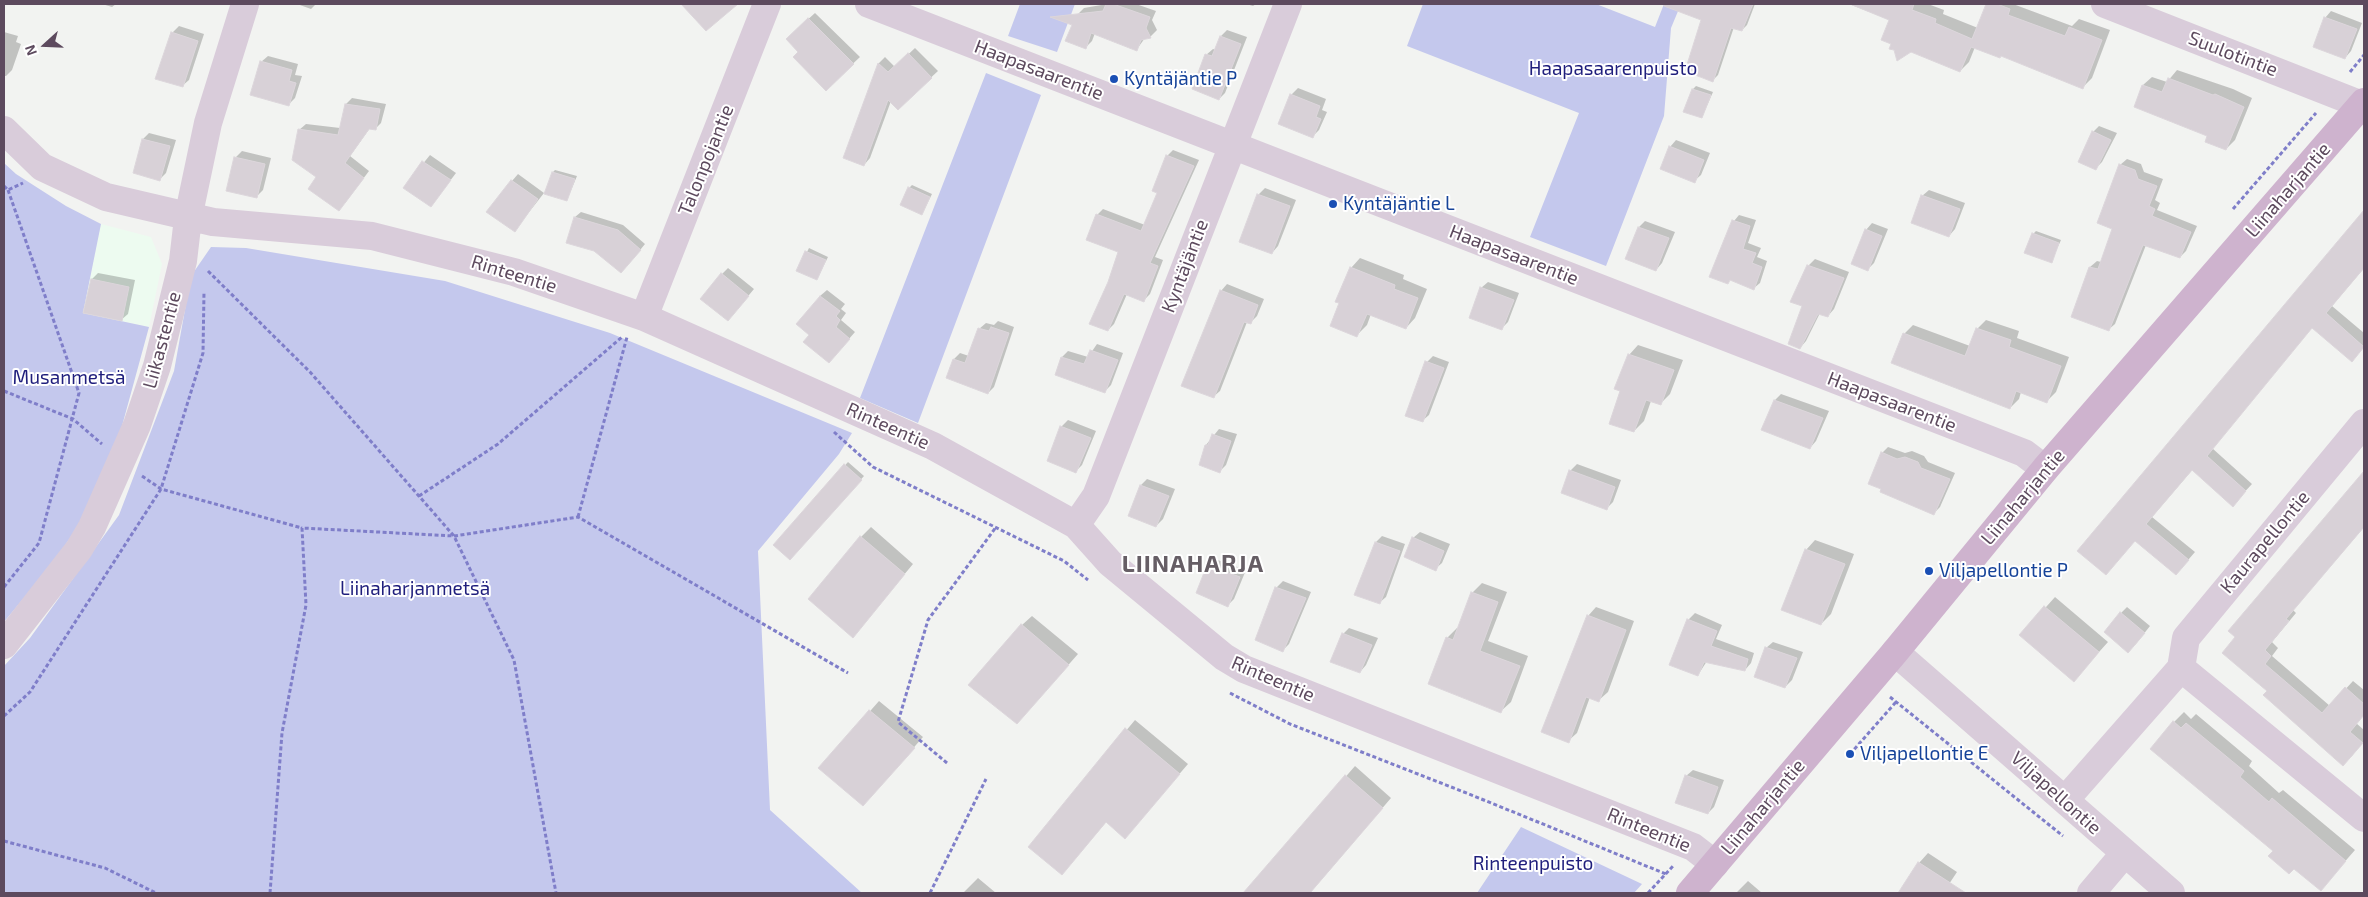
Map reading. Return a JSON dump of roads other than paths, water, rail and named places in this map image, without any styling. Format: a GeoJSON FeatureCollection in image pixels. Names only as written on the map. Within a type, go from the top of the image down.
{"type":"FeatureCollection","features":[{"type":"Feature","properties":{"kind":"main road","name":"Liinaharjantie"},"geometry":{"type":"LineString","coordinates":[[1690,893],[1895,652],[2045,470],[2363,103]]}},
{"type":"Feature","properties":{"kind":"street","name":"Liikastentie"},"geometry":{"type":"LineString","coordinates":[[4,645],[79,549],[92,527],[123,462],[157,366],[183,261],[188,218],[208,123],[245,4]]}},
{"type":"Feature","properties":{"kind":"street","name":"Talonpojantie"},"geometry":{"type":"LineString","coordinates":[[644,317],[768,4]]}},
{"type":"Feature","properties":{"kind":"street","name":"Haapasaarentie"},"geometry":{"type":"LineString","coordinates":[[868,4],[2024,453],[2045,470]]}},
{"type":"Feature","properties":{"kind":"street","name":"Kyntäjäntie"},"geometry":{"type":"LineString","coordinates":[[1076,525],[1096,496],[1288,4]]}},
{"type":"Feature","properties":{"kind":"street","name":"Suulotintie"},"geometry":{"type":"LineString","coordinates":[[2105,4],[2363,103]]}},
{"type":"Feature","properties":{"kind":"street","name":"Rinteentie"},"geometry":{"type":"LineString","coordinates":[[4,130],[42,167],[106,197],[188,218],[213,222],[372,236],[514,272],[644,317],[933,446],[1076,525],[1110,563],[1224,657],[1244,669],[1693,847],[1715,864]]}},
{"type":"Feature","properties":{"kind":"street","name":"Kaurapellontie"},"geometry":{"type":"LineString","coordinates":[[2181,668],[2186,638],[2364,423]]}},
{"type":"Feature","properties":{"kind":"street","name":"Viljapellontie"},"geometry":{"type":"LineString","coordinates":[[1895,652],[2066,800],[2124,854],[2172,893]]}},
{"type":"Feature","properties":{"kind":"street"},"geometry":{"type":"LineString","coordinates":[[2066,800],[2181,668],[2364,818]]}},
{"type":"Feature","properties":{"kind":"street"},"geometry":{"type":"LineString","coordinates":[[2091,893],[2124,854]]}},
{"type":"Feature","properties":{"kind":"place","name":"Kyntäjäntie P"},"geometry":{"type":"Point","coordinates":[1114,79]}},
{"type":"Feature","properties":{"kind":"place","name":"Kyntäjäntie L"},"geometry":{"type":"Point","coordinates":[1333,204]}},
{"type":"Feature","properties":{"kind":"place","name":"Viljapellontie P"},"geometry":{"type":"Point","coordinates":[1929,571]}},
{"type":"Feature","properties":{"kind":"place","name":"Viljapellontie E"},"geometry":{"type":"Point","coordinates":[1850,754]}},
{"type":"Feature","properties":{"kind":"district","name":"LIINAHARJA"},"geometry":{"type":"Point","coordinates":[1193,564]}},
{"type":"Feature","properties":{"kind":"park label","name":"Haapasaarenpuisto"},"geometry":{"type":"Point","coordinates":[1613,69]}},
{"type":"Feature","properties":{"kind":"park label","name":"Musanmetsä"},"geometry":{"type":"Point","coordinates":[69,378]}},
{"type":"Feature","properties":{"kind":"park label","name":"Liinaharjanmetsä"},"geometry":{"type":"Point","coordinates":[415,589]}},
{"type":"Feature","properties":{"kind":"park label","name":"Rinteenpuisto"},"geometry":{"type":"Point","coordinates":[1533,864]}}]}
